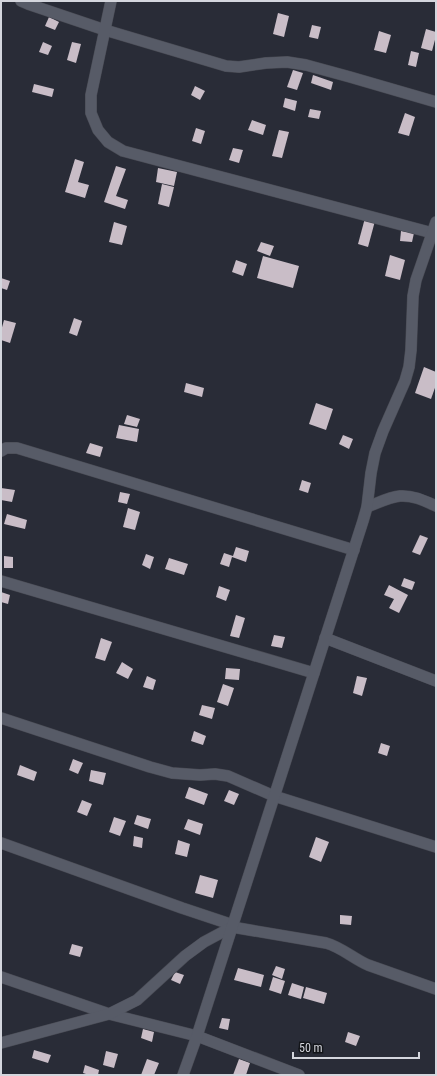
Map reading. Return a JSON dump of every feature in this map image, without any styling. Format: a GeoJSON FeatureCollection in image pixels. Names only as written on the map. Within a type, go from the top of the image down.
{"type":"FeatureCollection","features":[{"type":"Feature","properties":{"kind":"street"},"geometry":{"type":"LineString","coordinates":[[21,1],[105,30],[226,66],[239,67],[287,62],[306,65],[436,102]]}},
{"type":"Feature","properties":{"kind":"street"},"geometry":{"type":"LineString","coordinates":[[111,1],[90,95],[91,112],[98,130],[108,142],[123,151],[434,233]]}},
{"type":"Feature","properties":{"kind":"street"},"geometry":{"type":"LineString","coordinates":[[183,1075],[233,926],[354,550],[367,507],[375,453],[383,430],[405,381],[409,367],[411,350],[412,296],[416,280],[434,233],[436,222]]}},
{"type":"Feature","properties":{"kind":"street"},"geometry":{"type":"LineString","coordinates":[[1,451],[6,448],[17,448],[354,550]]}},
{"type":"Feature","properties":{"kind":"street"},"geometry":{"type":"LineString","coordinates":[[367,507],[387,499],[400,496],[417,498],[436,506]]}},
{"type":"Feature","properties":{"kind":"street"},"geometry":{"type":"LineString","coordinates":[[1,581],[314,673]]}},
{"type":"Feature","properties":{"kind":"street"},"geometry":{"type":"LineString","coordinates":[[325,638],[436,681]]}},
{"type":"Feature","properties":{"kind":"street"},"geometry":{"type":"LineString","coordinates":[[1,718],[172,773],[200,775],[215,774],[228,776],[274,796],[436,847]]}},
{"type":"Feature","properties":{"kind":"street"},"geometry":{"type":"LineString","coordinates":[[1,843],[233,926],[334,945],[368,965],[436,989]]}},
{"type":"Feature","properties":{"kind":"street"},"geometry":{"type":"LineString","coordinates":[[1,1043],[109,1014],[137,1000],[185,956],[204,942],[233,926]]}},
{"type":"Feature","properties":{"kind":"street"},"geometry":{"type":"LineString","coordinates":[[1,977],[109,1014],[197,1036],[298,1075]]}},
{"type":"Feature","properties":{"kind":"building"},"geometry":{"type":"Polygon","coordinates":[[[278,13],[289,16],[284,37],[273,34],[278,13]]]}},
{"type":"Feature","properties":{"kind":"building"},"geometry":{"type":"Polygon","coordinates":[[[49,17],[59,22],[55,30],[45,26],[49,17]]]}},
{"type":"Feature","properties":{"kind":"building"},"geometry":{"type":"Polygon","coordinates":[[[312,25],[321,27],[318,39],[309,37],[312,25]]]}},
{"type":"Feature","properties":{"kind":"building"},"geometry":{"type":"Polygon","coordinates":[[[426,29],[436,32],[432,51],[421,48],[426,29]]]}},
{"type":"Feature","properties":{"kind":"building"},"geometry":{"type":"Polygon","coordinates":[[[379,31],[391,35],[386,53],[374,50],[379,31]]]}},
{"type":"Feature","properties":{"kind":"building"},"geometry":{"type":"Polygon","coordinates":[[[43,42],[52,46],[48,55],[39,52],[43,42]]]}},
{"type":"Feature","properties":{"kind":"building"},"geometry":{"type":"Polygon","coordinates":[[[72,42],[81,44],[76,63],[67,60],[72,42]]]}},
{"type":"Feature","properties":{"kind":"building"},"geometry":{"type":"Polygon","coordinates":[[[411,51],[419,53],[416,67],[408,65],[411,51]]]}},
{"type":"Feature","properties":{"kind":"building"},"geometry":{"type":"Polygon","coordinates":[[[293,70],[303,73],[297,90],[287,87],[293,70]]]}},
{"type":"Feature","properties":{"kind":"building"},"geometry":{"type":"Polygon","coordinates":[[[313,75],[333,82],[331,90],[311,83],[313,75]]]}},
{"type":"Feature","properties":{"kind":"building"},"geometry":{"type":"Polygon","coordinates":[[[34,84],[54,89],[52,97],[32,92],[34,84]]]}},
{"type":"Feature","properties":{"kind":"building"},"geometry":{"type":"Polygon","coordinates":[[[195,86],[205,91],[200,100],[191,95],[195,86]]]}},
{"type":"Feature","properties":{"kind":"building"},"geometry":{"type":"Polygon","coordinates":[[[285,98],[297,101],[295,111],[283,107],[285,98]]]}},
{"type":"Feature","properties":{"kind":"building"},"geometry":{"type":"Polygon","coordinates":[[[310,109],[321,111],[319,119],[308,117],[310,109]]]}},
{"type":"Feature","properties":{"kind":"building"},"geometry":{"type":"Polygon","coordinates":[[[405,113],[415,117],[409,136],[398,133],[405,113]]]}},
{"type":"Feature","properties":{"kind":"building"},"geometry":{"type":"Polygon","coordinates":[[[252,120],[266,125],[263,135],[248,130],[252,120]]]}},
{"type":"Feature","properties":{"kind":"building"},"geometry":{"type":"Polygon","coordinates":[[[196,128],[205,131],[201,144],[192,141],[196,128]]]}},
{"type":"Feature","properties":{"kind":"building"},"geometry":{"type":"Polygon","coordinates":[[[279,130],[289,132],[282,158],[272,156],[279,130]]]}},
{"type":"Feature","properties":{"kind":"building"},"geometry":{"type":"Polygon","coordinates":[[[233,148],[243,150],[239,163],[229,160],[233,148]]]}},
{"type":"Feature","properties":{"kind":"building"},"geometry":{"type":"Polygon","coordinates":[[[75,159],[84,162],[78,182],[89,185],[85,198],[65,192],[75,159]]]}},
{"type":"Feature","properties":{"kind":"building"},"geometry":{"type":"Polygon","coordinates":[[[116,166],[126,169],[116,196],[128,200],[125,209],[104,202],[116,166]]]}},
{"type":"Feature","properties":{"kind":"building"},"geometry":{"type":"Polygon","coordinates":[[[158,168],[177,172],[174,186],[156,182],[158,168]]]}},
{"type":"Feature","properties":{"kind":"building"},"geometry":{"type":"Polygon","coordinates":[[[162,184],[174,187],[169,207],[158,204],[162,184]]]}},
{"type":"Feature","properties":{"kind":"building"},"geometry":{"type":"Polygon","coordinates":[[[365,218],[375,221],[368,247],[358,244],[365,218]]]}},
{"type":"Feature","properties":{"kind":"building"},"geometry":{"type":"Polygon","coordinates":[[[114,222],[127,226],[122,245],[109,242],[114,222]]]}},
{"type":"Feature","properties":{"kind":"building"},"geometry":{"type":"Polygon","coordinates":[[[401,231],[414,233],[412,242],[400,241],[401,231]]]}},
{"type":"Feature","properties":{"kind":"building"},"geometry":{"type":"Polygon","coordinates":[[[261,242],[274,246],[270,256],[257,251],[261,242]]]}},
{"type":"Feature","properties":{"kind":"building"},"geometry":{"type":"Polygon","coordinates":[[[390,255],[405,260],[400,280],[385,276],[390,255]]]}},
{"type":"Feature","properties":{"kind":"building"},"geometry":{"type":"Polygon","coordinates":[[[263,256],[299,266],[293,288],[257,278],[263,256]]]}},
{"type":"Feature","properties":{"kind":"building"},"geometry":{"type":"Polygon","coordinates":[[[236,260],[247,264],[243,276],[232,272],[236,260]]]}},
{"type":"Feature","properties":{"kind":"building"},"geometry":{"type":"Polygon","coordinates":[[[1,278],[10,281],[7,290],[1,288],[1,278]]]}},
{"type":"Feature","properties":{"kind":"building"},"geometry":{"type":"Polygon","coordinates":[[[74,318],[82,321],[77,336],[69,333],[74,318]]]}},
{"type":"Feature","properties":{"kind":"building"},"geometry":{"type":"Polygon","coordinates":[[[4,320],[16,323],[10,343],[1,340],[1,331],[4,320]]]}},
{"type":"Feature","properties":{"kind":"building"},"geometry":{"type":"Polygon","coordinates":[[[424,367],[436,372],[436,385],[431,399],[415,393],[424,367]]]}},
{"type":"Feature","properties":{"kind":"building"},"geometry":{"type":"Polygon","coordinates":[[[186,383],[204,388],[202,397],[184,392],[186,383]]]}},
{"type":"Feature","properties":{"kind":"building"},"geometry":{"type":"Polygon","coordinates":[[[316,403],[333,409],[326,430],[309,424],[316,403]]]}},
{"type":"Feature","properties":{"kind":"building"},"geometry":{"type":"Polygon","coordinates":[[[127,415],[140,419],[137,427],[124,424],[127,415]]]}},
{"type":"Feature","properties":{"kind":"building"},"geometry":{"type":"Polygon","coordinates":[[[119,425],[139,429],[137,442],[116,438],[119,425]]]}},
{"type":"Feature","properties":{"kind":"building"},"geometry":{"type":"Polygon","coordinates":[[[343,435],[353,439],[349,449],[339,444],[343,435]]]}},
{"type":"Feature","properties":{"kind":"building"},"geometry":{"type":"Polygon","coordinates":[[[90,443],[103,447],[100,457],[86,453],[90,443]]]}},
{"type":"Feature","properties":{"kind":"building"},"geometry":{"type":"Polygon","coordinates":[[[302,480],[311,483],[308,493],[299,490],[302,480]]]}},
{"type":"Feature","properties":{"kind":"building"},"geometry":{"type":"Polygon","coordinates":[[[1,488],[15,490],[12,502],[1,500],[1,488]]]}},
{"type":"Feature","properties":{"kind":"building"},"geometry":{"type":"Polygon","coordinates":[[[120,492],[130,494],[127,504],[118,502],[120,492]]]}},
{"type":"Feature","properties":{"kind":"building"},"geometry":{"type":"Polygon","coordinates":[[[128,508],[140,512],[135,530],[123,527],[128,508]]]}},
{"type":"Feature","properties":{"kind":"building"},"geometry":{"type":"Polygon","coordinates":[[[7,514],[27,520],[25,529],[4,524],[7,514]]]}},
{"type":"Feature","properties":{"kind":"building"},"geometry":{"type":"Polygon","coordinates":[[[420,535],[428,538],[420,555],[412,552],[420,535]]]}},
{"type":"Feature","properties":{"kind":"building"},"geometry":{"type":"Polygon","coordinates":[[[236,547],[249,551],[246,562],[232,557],[229,567],[220,564],[224,553],[233,556],[236,547]]]}},
{"type":"Feature","properties":{"kind":"building"},"geometry":{"type":"Polygon","coordinates":[[[146,554],[154,557],[150,569],[142,565],[146,554]]]}},
{"type":"Feature","properties":{"kind":"building"},"geometry":{"type":"Polygon","coordinates":[[[4,556],[13,557],[13,568],[4,568],[4,556]]]}},
{"type":"Feature","properties":{"kind":"building"},"geometry":{"type":"Polygon","coordinates":[[[169,558],[188,564],[184,575],[165,569],[169,558]]]}},
{"type":"Feature","properties":{"kind":"building"},"geometry":{"type":"Polygon","coordinates":[[[404,578],[415,582],[412,590],[401,586],[404,578]]]}},
{"type":"Feature","properties":{"kind":"building"},"geometry":{"type":"Polygon","coordinates":[[[389,585],[408,595],[399,613],[389,608],[394,599],[384,595],[389,585]]]}},
{"type":"Feature","properties":{"kind":"building"},"geometry":{"type":"Polygon","coordinates":[[[219,586],[230,590],[226,601],[216,597],[219,586]]]}},
{"type":"Feature","properties":{"kind":"building"},"geometry":{"type":"Polygon","coordinates":[[[1,592],[10,595],[8,604],[1,602],[1,592]]]}},
{"type":"Feature","properties":{"kind":"building"},"geometry":{"type":"Polygon","coordinates":[[[236,615],[245,618],[239,638],[230,636],[236,615]]]}},
{"type":"Feature","properties":{"kind":"building"},"geometry":{"type":"Polygon","coordinates":[[[274,635],[285,637],[282,648],[271,646],[274,635]]]}},
{"type":"Feature","properties":{"kind":"building"},"geometry":{"type":"Polygon","coordinates":[[[101,638],[112,642],[105,661],[95,658],[101,638]]]}},
{"type":"Feature","properties":{"kind":"building"},"geometry":{"type":"Polygon","coordinates":[[[122,662],[133,669],[128,679],[116,673],[122,662]]]}},
{"type":"Feature","properties":{"kind":"building"},"geometry":{"type":"Polygon","coordinates":[[[226,668],[240,669],[239,680],[225,679],[226,668]]]}},
{"type":"Feature","properties":{"kind":"building"},"geometry":{"type":"Polygon","coordinates":[[[147,676],[156,680],[153,690],[143,687],[147,676]]]}},
{"type":"Feature","properties":{"kind":"building"},"geometry":{"type":"Polygon","coordinates":[[[357,676],[367,678],[362,696],[353,693],[357,676]]]}},
{"type":"Feature","properties":{"kind":"building"},"geometry":{"type":"Polygon","coordinates":[[[223,684],[234,688],[228,706],[217,702],[223,684]]]}},
{"type":"Feature","properties":{"kind":"building"},"geometry":{"type":"Polygon","coordinates":[[[202,705],[215,708],[212,719],[199,715],[202,705]]]}},
{"type":"Feature","properties":{"kind":"building"},"geometry":{"type":"Polygon","coordinates":[[[194,731],[206,736],[203,745],[191,741],[194,731]]]}},
{"type":"Feature","properties":{"kind":"building"},"geometry":{"type":"Polygon","coordinates":[[[381,743],[390,746],[387,756],[378,753],[381,743]]]}},
{"type":"Feature","properties":{"kind":"building"},"geometry":{"type":"Polygon","coordinates":[[[73,759],[83,763],[78,774],[69,770],[73,759]]]}},
{"type":"Feature","properties":{"kind":"building"},"geometry":{"type":"Polygon","coordinates":[[[20,765],[37,772],[34,781],[17,775],[20,765]]]}},
{"type":"Feature","properties":{"kind":"building"},"geometry":{"type":"Polygon","coordinates":[[[91,770],[106,773],[103,785],[89,781],[91,770]]]}},
{"type":"Feature","properties":{"kind":"building"},"geometry":{"type":"Polygon","coordinates":[[[189,787],[208,794],[204,805],[185,798],[189,787]]]}},
{"type":"Feature","properties":{"kind":"building"},"geometry":{"type":"Polygon","coordinates":[[[229,790],[239,794],[234,805],[224,801],[229,790]]]}},
{"type":"Feature","properties":{"kind":"building"},"geometry":{"type":"Polygon","coordinates":[[[82,800],[92,804],[87,816],[77,812],[82,800]]]}},
{"type":"Feature","properties":{"kind":"building"},"geometry":{"type":"Polygon","coordinates":[[[137,815],[151,819],[148,829],[134,824],[137,815]]]}},
{"type":"Feature","properties":{"kind":"building"},"geometry":{"type":"Polygon","coordinates":[[[114,817],[126,821],[120,836],[109,832],[114,817]]]}},
{"type":"Feature","properties":{"kind":"building"},"geometry":{"type":"Polygon","coordinates":[[[188,819],[203,824],[200,835],[184,829],[188,819]]]}},
{"type":"Feature","properties":{"kind":"building"},"geometry":{"type":"Polygon","coordinates":[[[134,836],[143,838],[142,848],[133,846],[134,836]]]}},
{"type":"Feature","properties":{"kind":"building"},"geometry":{"type":"Polygon","coordinates":[[[316,837],[329,842],[321,862],[309,857],[316,837]]]}},
{"type":"Feature","properties":{"kind":"building"},"geometry":{"type":"Polygon","coordinates":[[[178,840],[190,844],[187,857],[175,854],[178,840]]]}},
{"type":"Feature","properties":{"kind":"building"},"geometry":{"type":"Polygon","coordinates":[[[200,875],[218,880],[213,898],[195,893],[200,875]]]}},
{"type":"Feature","properties":{"kind":"building"},"geometry":{"type":"Polygon","coordinates":[[[340,915],[352,916],[351,925],[340,924],[340,915]]]}},
{"type":"Feature","properties":{"kind":"building"},"geometry":{"type":"Polygon","coordinates":[[[72,944],[83,947],[80,957],[69,954],[72,944]]]}},
{"type":"Feature","properties":{"kind":"building"},"geometry":{"type":"Polygon","coordinates":[[[276,966],[285,969],[282,979],[272,975],[276,966]]]}},
{"type":"Feature","properties":{"kind":"building"},"geometry":{"type":"Polygon","coordinates":[[[238,968],[264,975],[261,987],[234,980],[238,968]]]}},
{"type":"Feature","properties":{"kind":"building"},"geometry":{"type":"Polygon","coordinates":[[[175,972],[184,975],[180,984],[171,980],[175,972]]]}},
{"type":"Feature","properties":{"kind":"building"},"geometry":{"type":"Polygon","coordinates":[[[273,977],[285,981],[281,994],[269,990],[273,977]]]}},
{"type":"Feature","properties":{"kind":"building"},"geometry":{"type":"Polygon","coordinates":[[[292,983],[304,987],[301,999],[288,995],[292,983]]]}},
{"type":"Feature","properties":{"kind":"building"},"geometry":{"type":"Polygon","coordinates":[[[306,987],[327,993],[324,1004],[303,998],[306,987]]]}},
{"type":"Feature","properties":{"kind":"building"},"geometry":{"type":"Polygon","coordinates":[[[222,1018],[230,1019],[228,1030],[219,1028],[222,1018]]]}},
{"type":"Feature","properties":{"kind":"building"},"geometry":{"type":"Polygon","coordinates":[[[143,1029],[154,1032],[152,1042],[141,1038],[143,1029]]]}},
{"type":"Feature","properties":{"kind":"building"},"geometry":{"type":"Polygon","coordinates":[[[348,1032],[360,1036],[356,1046],[345,1042],[348,1032]]]}},
{"type":"Feature","properties":{"kind":"building"},"geometry":{"type":"Polygon","coordinates":[[[34,1050],[51,1055],[48,1063],[32,1058],[34,1050]]]}},
{"type":"Feature","properties":{"kind":"building"},"geometry":{"type":"Polygon","coordinates":[[[106,1051],[118,1054],[114,1068],[103,1065],[106,1051]]]}},
{"type":"Feature","properties":{"kind":"building"},"geometry":{"type":"Polygon","coordinates":[[[147,1059],[159,1063],[154,1075],[141,1075],[147,1059]]]}},
{"type":"Feature","properties":{"kind":"building"},"geometry":{"type":"Polygon","coordinates":[[[239,1059],[250,1063],[246,1075],[233,1075],[239,1059]]]}},
{"type":"Feature","properties":{"kind":"building"},"geometry":{"type":"Polygon","coordinates":[[[85,1065],[99,1070],[98,1075],[83,1073],[85,1065]]]}}]}
